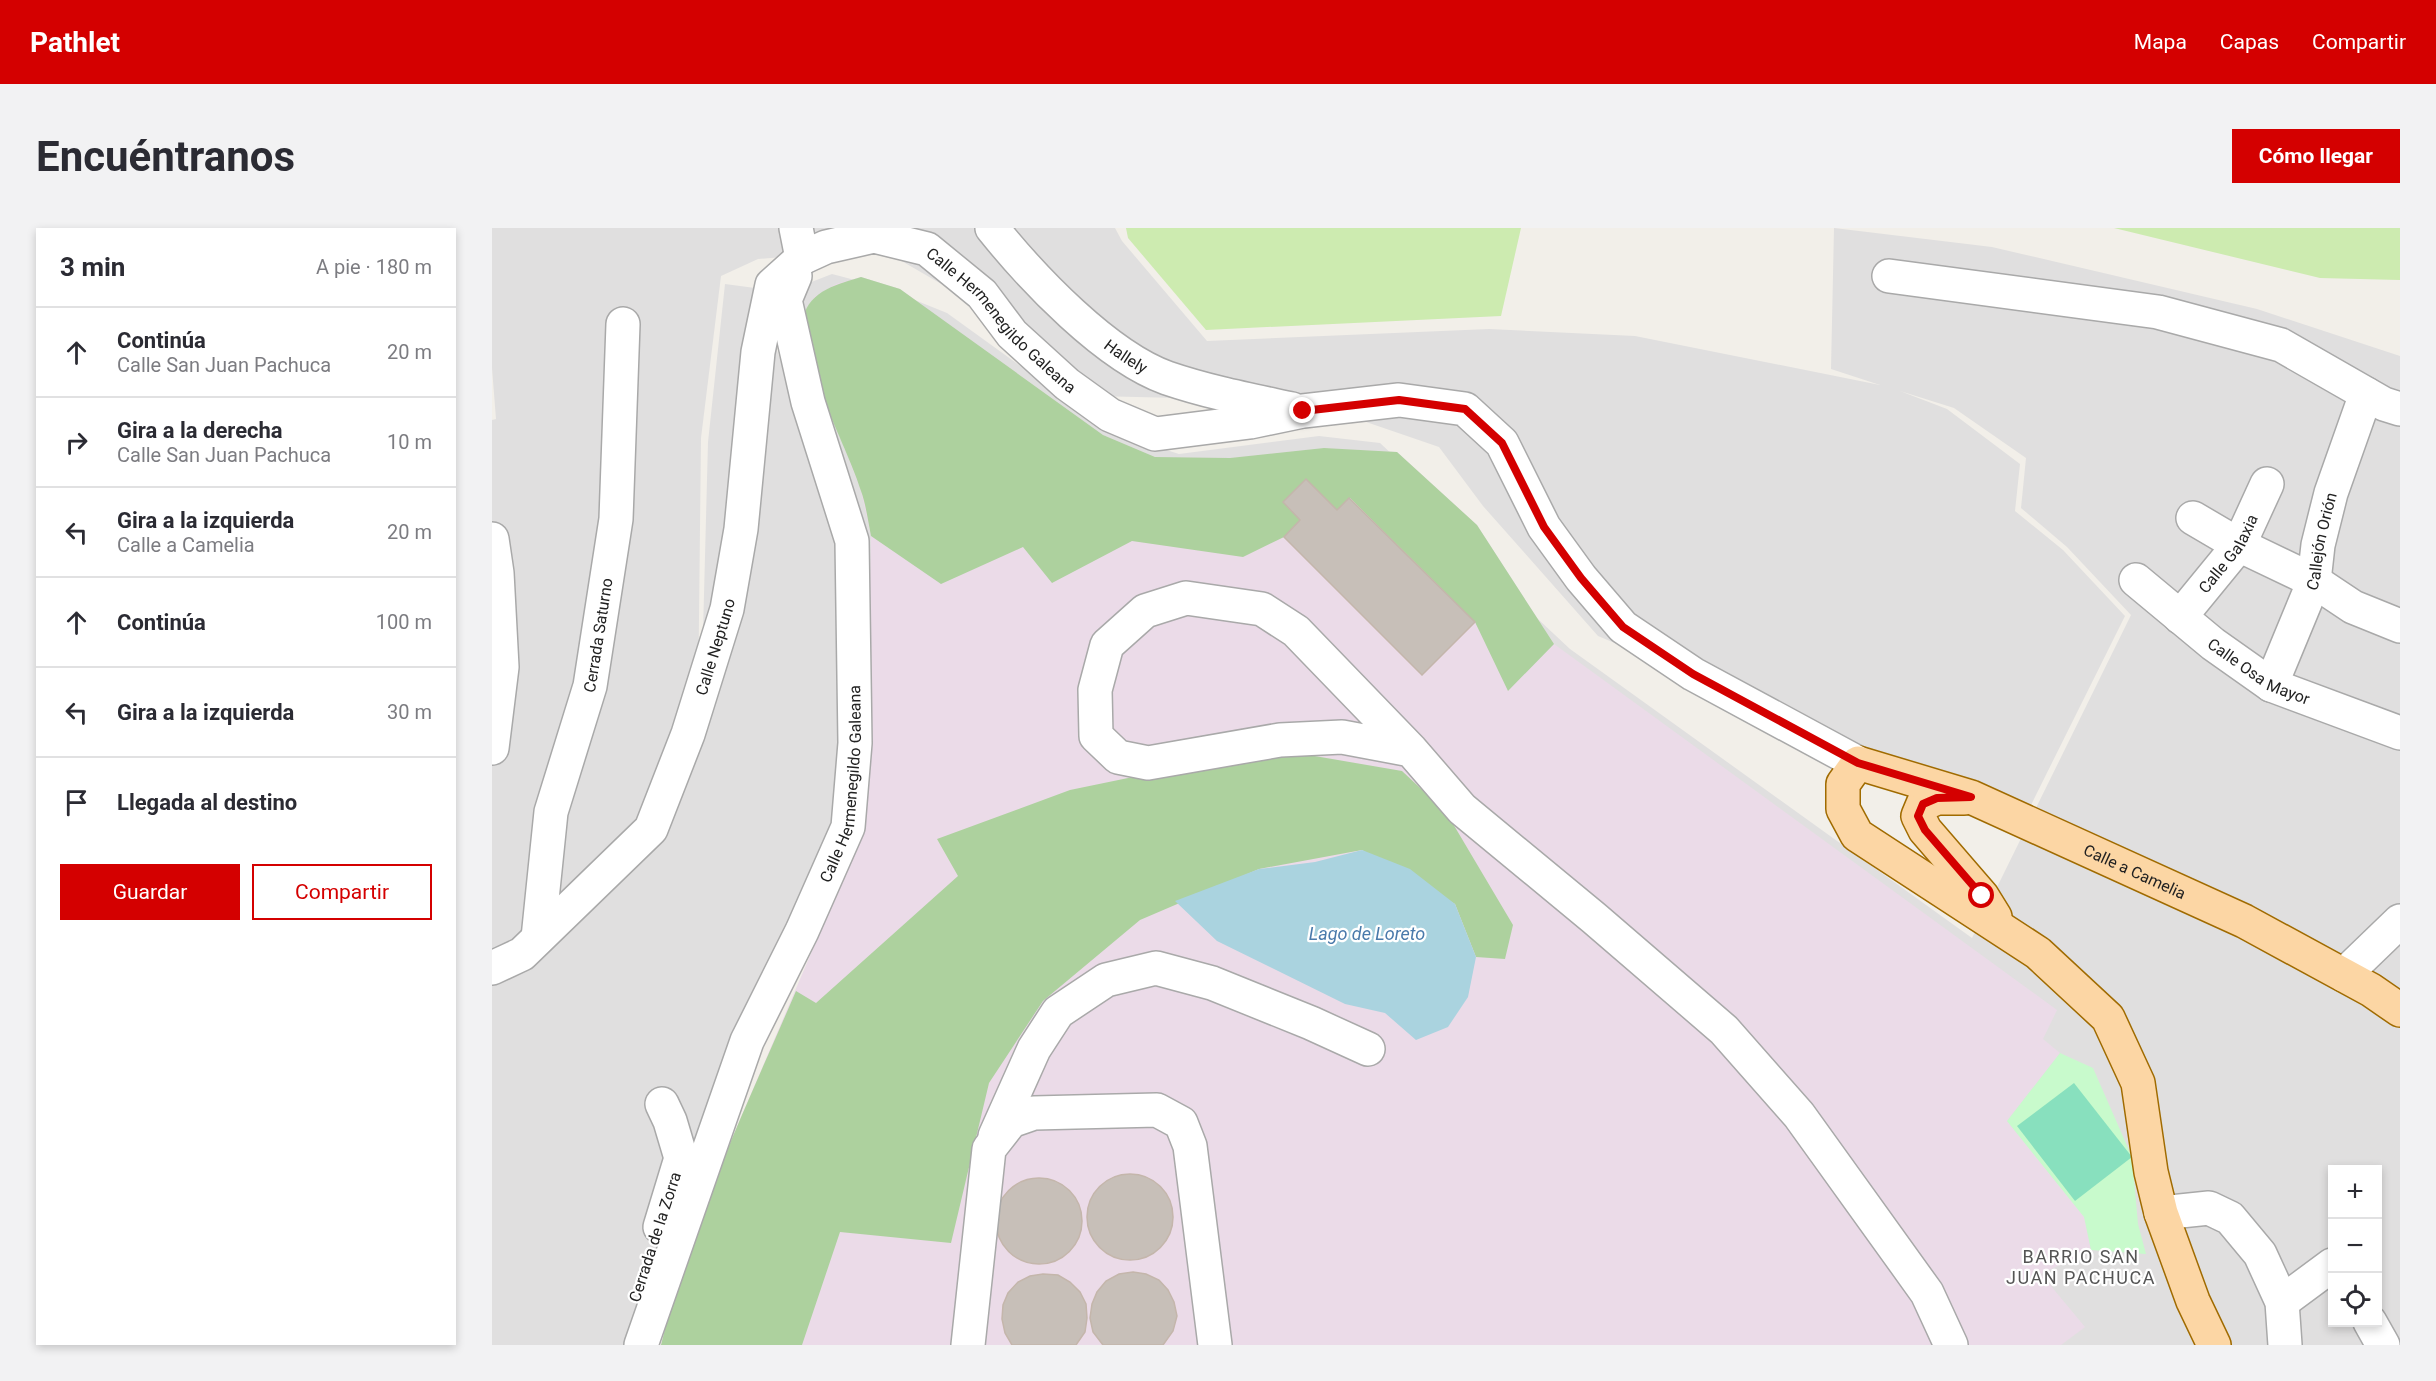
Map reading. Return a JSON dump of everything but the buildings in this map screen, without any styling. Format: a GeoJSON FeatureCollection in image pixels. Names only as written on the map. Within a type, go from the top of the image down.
{"type":"FeatureCollection","features":[{"type":"Feature","properties":{"kind":"main road","name":"Calle a Camelia"},"geometry":{"type":"LineString","coordinates":[[1858,763],[1971,797],[2244,921],[2371,990],[2400,1010]]}},
{"type":"Feature","properties":{"kind":"main road"},"geometry":{"type":"LineString","coordinates":[[1858,763],[1843,783],[1843,809],[1857,835],[2038,953],[2108,1018],[2138,1083],[2151,1172],[2161,1213],[2193,1301],[2214,1345]]}},
{"type":"Feature","properties":{"kind":"main road"},"geometry":{"type":"LineString","coordinates":[[1971,797],[1937,798],[1923,804],[1918,816],[1925,830],[1982,896],[2002,929]]}},
{"type":"Feature","properties":{"kind":"street","name":"Hallely"},"geometry":{"type":"LineString","coordinates":[[992,228],[1046,289],[1116,352],[1166,377],[1228,395],[1303,411]]}},
{"type":"Feature","properties":{"kind":"street","name":"Calle Hermenegildo Galeana"},"geometry":{"type":"LineString","coordinates":[[632,1341],[747,1041],[802,931],[848,827],[855,743],[852,541],[808,402],[785,300],[799,243],[826,247],[874,236],[927,249],[981,294],[1012,334],[1067,384],[1110,415],[1155,434],[1251,422],[1303,411],[1399,400],[1465,409],[1502,443],[1544,527],[1581,578],[1623,627],[1693,674],[1858,763]]}},
{"type":"Feature","properties":{"kind":"street","name":"Calle Neptuno"},"geometry":{"type":"LineString","coordinates":[[492,968],[522,954],[651,829],[688,734],[727,609],[741,529],[758,352],[772,285],[799,243]]}},
{"type":"Feature","properties":{"kind":"street"},"geometry":{"type":"LineString","coordinates":[[1889,276],[2158,312],[2281,345],[2384,404],[2400,409]]}},
{"type":"Feature","properties":{"kind":"street","name":"Cerrada Saturno"},"geometry":{"type":"LineString","coordinates":[[538,938],[551,812],[590,686],[616,519],[623,324]]}},
{"type":"Feature","properties":{"kind":"street","name":"Callejón Orión"},"geometry":{"type":"LineString","coordinates":[[2271,685],[2314,581],[2318,545],[2331,493],[2366,394]]}},
{"type":"Feature","properties":{"kind":"street","name":"Calle Galaxia"},"geometry":{"type":"LineString","coordinates":[[2180,617],[2239,545],[2266,484]]}},
{"type":"Feature","properties":{"kind":"street"},"geometry":{"type":"LineString","coordinates":[[2193,518],[2239,545],[2314,581],[2354,608],[2400,626]]}},
{"type":"Feature","properties":{"kind":"street"},"geometry":{"type":"LineString","coordinates":[[492,539],[502,667],[492,748]]}},
{"type":"Feature","properties":{"kind":"street","name":"Calle Osa Mayor"},"geometry":{"type":"LineString","coordinates":[[2136,580],[2213,644],[2271,685],[2400,733]]}},
{"type":"Feature","properties":{"kind":"street"},"geometry":{"type":"LineString","coordinates":[[1411,750],[1342,737],[1280,740],[1148,763],[1118,757],[1096,736],[1095,690],[1107,645],[1145,611],[1186,598],[1262,609],[1296,631],[1411,750],[1462,809],[1724,1030],[1799,1115],[1927,1293],[1951,1345]]}},
{"type":"Feature","properties":{"kind":"street"},"geometry":{"type":"LineString","coordinates":[[2344,975],[2400,922]]}},
{"type":"Feature","properties":{"kind":"street"},"geometry":{"type":"LineString","coordinates":[[968,1345],[989,1149],[1034,1049],[1058,1012],[1106,980],[1156,968],[1212,983],[1368,1049]]}},
{"type":"Feature","properties":{"kind":"street","name":"Cerrada de la Zorra"},"geometry":{"type":"LineString","coordinates":[[632,1341],[657,1236],[681,1158],[670,1121],[662,1104]]}},
{"type":"Feature","properties":{"kind":"street"},"geometry":{"type":"LineString","coordinates":[[989,1149],[1011,1121],[1034,1113],[1157,1110],[1181,1123],[1190,1146],[1215,1345]]}},
{"type":"Feature","properties":{"kind":"street"},"geometry":{"type":"LineString","coordinates":[[2161,1213],[2210,1208],[2230,1218],[2260,1254],[2282,1302],[2285,1345]]}},
{"type":"Feature","properties":{"kind":"street"},"geometry":{"type":"LineString","coordinates":[[2282,1302],[2328,1268]]}},
{"type":"Feature","properties":{"kind":"street"},"geometry":{"type":"LineString","coordinates":[[2372,1327],[2383,1345]]}},
{"type":"Feature","properties":{"kind":"shaded area","name":"BARRIO SAN JUAN PACHUCA"},"geometry":{"type":"Polygon","coordinates":[[[492,228],[1115,228],[1122,241],[1207,341],[1489,329],[1635,336],[1880,385],[1831,369],[1834,228],[1992,247],[2257,309],[2400,356],[2400,1345],[669,1345],[864,846],[855,528],[796,288],[832,274],[885,288],[947,313],[1113,433],[1179,454],[1319,436],[1380,443],[1440,499],[1496,580],[1570,649],[1972,938],[2131,615],[2067,547],[2021,508],[2026,458],[1954,408],[1900,391],[1947,409],[2020,464],[2015,511],[2063,550],[2125,616],[2028,811],[1835,735],[1598,636],[1483,506],[1439,447],[1305,401],[1095,396],[974,303],[881,249],[758,259],[721,276],[701,438],[698,708],[643,827],[492,974],[492,420],[496,419],[492,368],[492,228]]]}},
{"type":"Feature","properties":{"kind":"shaded area","name":"BARRIO SAN JUAN PACHUCA"},"geometry":{"type":"Polygon","coordinates":[[[861,277],[900,289],[1103,435],[1155,457],[1230,458],[1324,448],[1397,452],[1477,525],[1554,644],[2057,1010],[2043,1039],[2060,1053],[2007,1121],[2085,1217],[2091,1250],[2041,1274],[2085,1327],[2061,1345],[661,1345],[673,1293],[730,1143],[865,827],[871,536],[861,491],[808,353],[814,297],[836,284],[861,277]]]}},
{"type":"Feature","properties":{"kind":"shaded area"},"geometry":{"type":"Polygon","coordinates":[[[725,284],[755,288],[838,523],[842,845],[740,1097],[646,1345],[492,1345],[492,977],[645,829],[701,709],[708,442],[725,284]]]}},
{"type":"Feature","properties":{"kind":"green space"},"geometry":{"type":"Polygon","coordinates":[[[1126,228],[1521,228],[1501,316],[1206,330],[1128,238],[1126,228]]]}},
{"type":"Feature","properties":{"kind":"green space"},"geometry":{"type":"Polygon","coordinates":[[[2114,228],[2400,228],[2400,280],[2320,278],[2114,228]]]}},
{"type":"Feature","properties":{"kind":"green space"},"geometry":{"type":"Polygon","coordinates":[[[861,277],[900,289],[1103,435],[1155,457],[1230,458],[1324,448],[1397,452],[1477,525],[1554,644],[1508,691],[1475,622],[1350,498],[1337,510],[1306,479],[1283,502],[1300,520],[1284,537],[1243,557],[1132,541],[1052,583],[1023,547],[941,584],[871,536],[866,507],[855,473],[825,403],[809,356],[804,335],[804,317],[807,308],[819,294],[861,277]]]}},
{"type":"Feature","properties":{"kind":"green space"},"geometry":{"type":"Polygon","coordinates":[[[1303,754],[1402,771],[1446,812],[1513,925],[1505,959],[1476,957],[1455,904],[1362,850],[1259,869],[1140,920],[1043,1001],[989,1083],[951,1243],[840,1232],[802,1345],[661,1345],[688,1254],[721,1165],[796,991],[816,1003],[958,876],[937,839],[1070,790],[1225,758],[1303,754]]]}},
{"type":"Feature","properties":{"kind":"green space"},"geometry":{"type":"Polygon","coordinates":[[[2060,1053],[2093,1068],[2132,1157],[2138,1224],[2146,1254],[2091,1250],[2084,1217],[2007,1121],[2060,1053]]]}},
{"type":"Feature","properties":{"kind":"green space"},"geometry":{"type":"Polygon","coordinates":[[[2074,1083],[2132,1157],[2075,1201],[2017,1126],[2074,1083]]]}},
{"type":"Feature","properties":{"kind":"water","name":"Lago de Loreto"},"geometry":{"type":"Polygon","coordinates":[[[1362,850],[1410,869],[1455,904],[1476,957],[1468,997],[1448,1027],[1416,1040],[1385,1013],[1345,1004],[1217,941],[1175,901],[1259,869],[1315,862],[1362,850]]]}},
{"type":"Feature","properties":{"kind":"district","name":"BARRIO SAN JUAN PACHUCA"},"geometry":{"type":"Point","coordinates":[2081,1266]}},
{"type":"Feature","properties":{"kind":"route"},"geometry":{"type":"LineString","coordinates":[[1303,411],[1399,400],[1465,409],[1502,443],[1544,527],[1581,578],[1623,627],[1693,674],[1858,763],[1971,797],[1937,798],[1923,804],[1918,816],[1925,830],[1982,896]]}}]}
